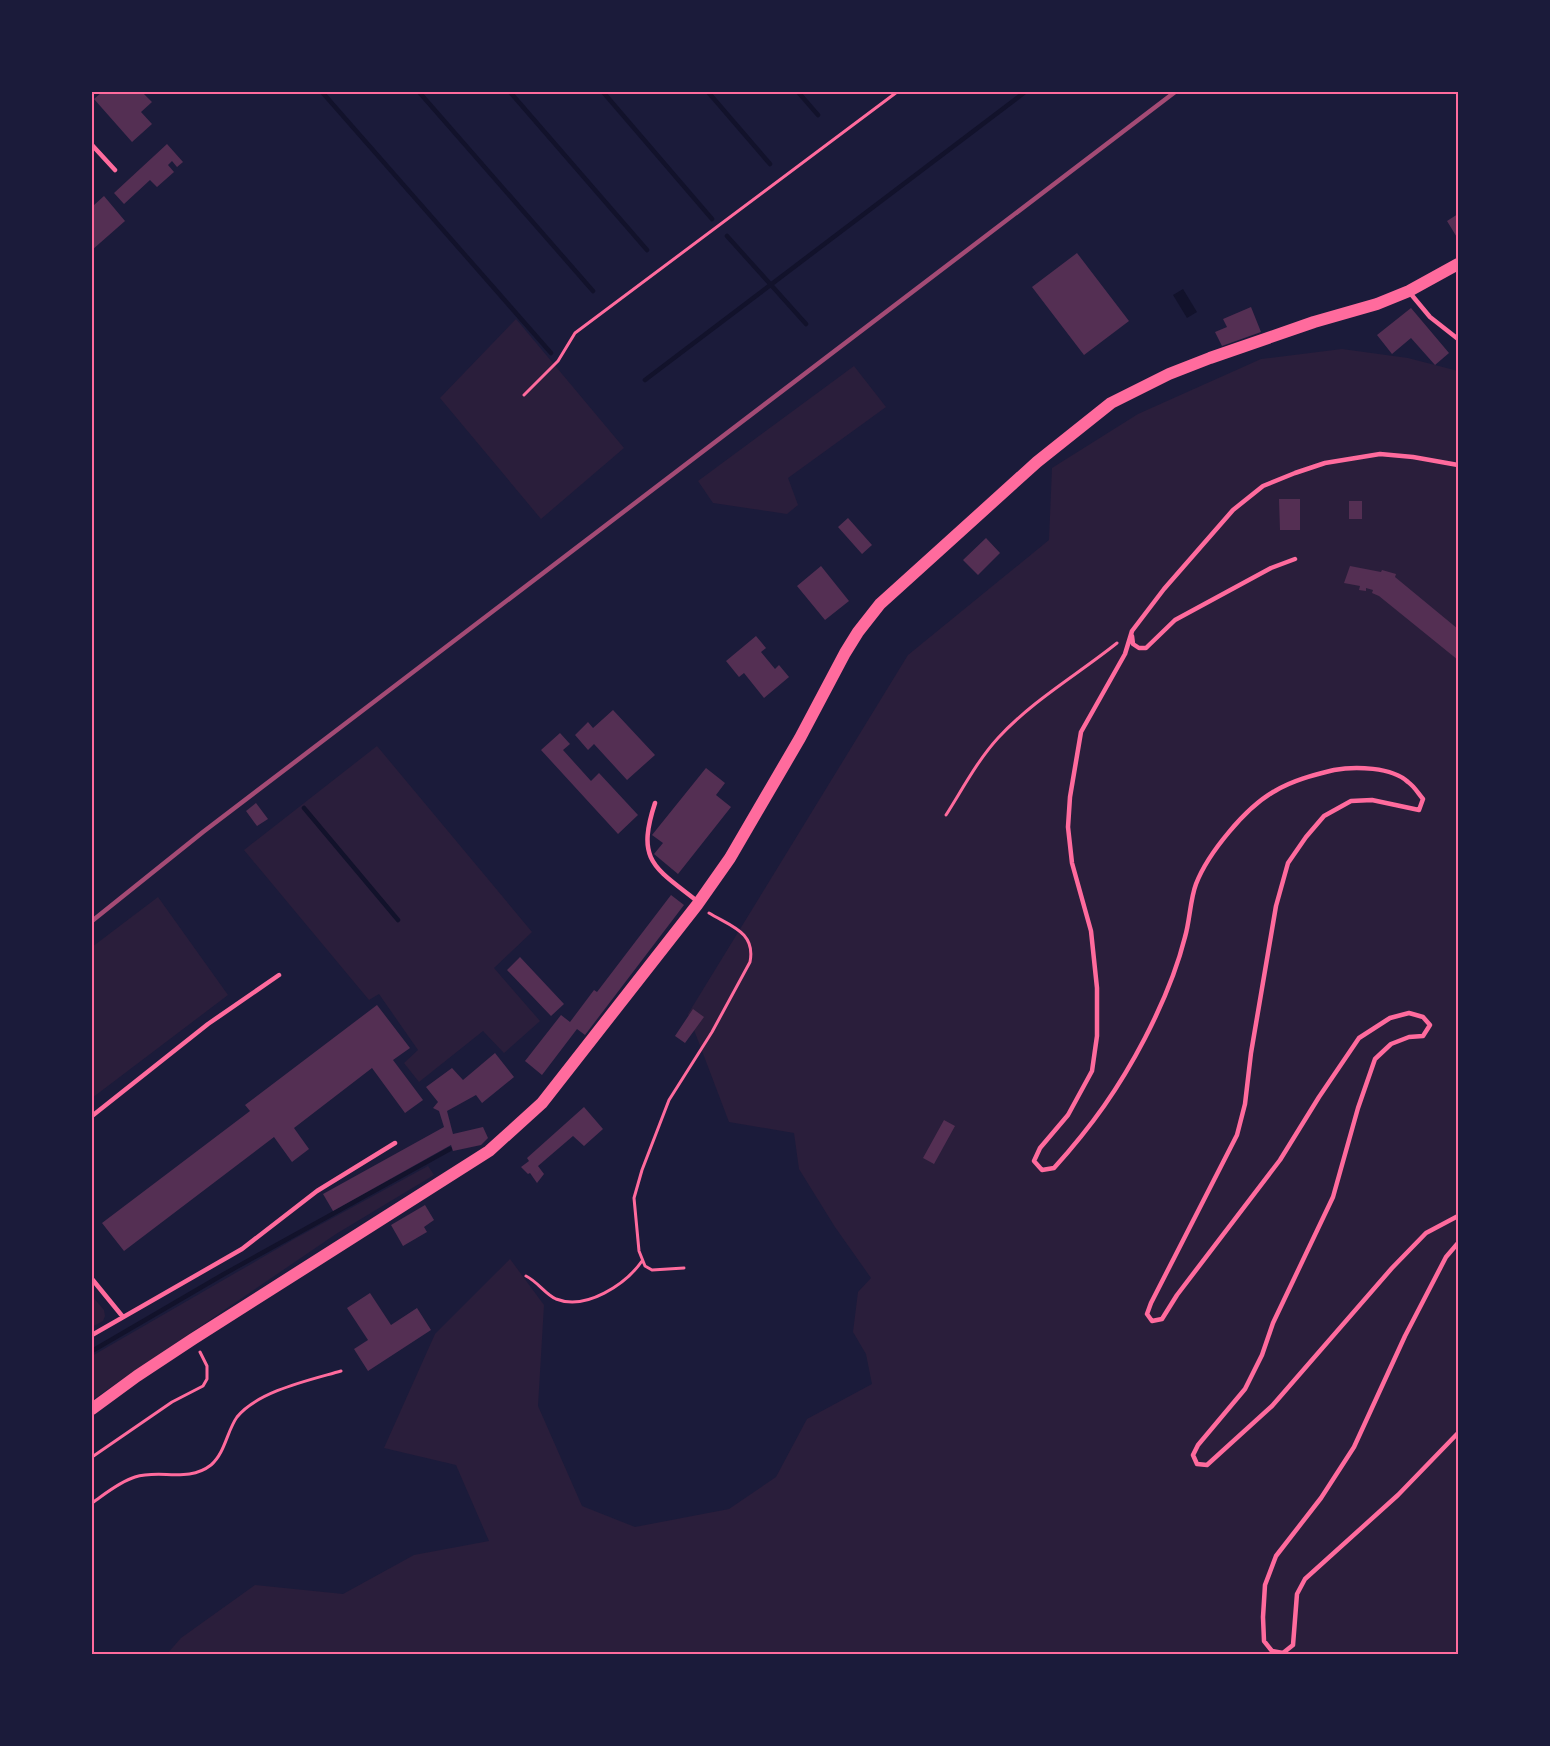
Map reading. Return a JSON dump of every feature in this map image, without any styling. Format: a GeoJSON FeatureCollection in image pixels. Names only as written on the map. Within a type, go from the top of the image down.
{"type":"FeatureCollection","features":[{"type":"Feature","properties":{"kind":"main road"},"geometry":{"type":"LineString","coordinates":[[92,1409],[193,1339],[489,1151],[554,1090],[698,904],[755,819],[832,675],[870,616],[880,604],[1037,462],[1111,404],[1169,374],[1314,322],[1377,304],[1409,291],[1458,264]]}},
{"type":"Feature","properties":{"kind":"lane"},"geometry":{"type":"LineString","coordinates":[[92,145],[115,170]]}},
{"type":"Feature","properties":{"kind":"lane"},"geometry":{"type":"LineString","coordinates":[[1409,291],[1430,317],[1458,339]]}},
{"type":"Feature","properties":{"kind":"lane"},"geometry":{"type":"LineString","coordinates":[[1458,465],[1380,454],[1325,463],[1295,472],[1263,486],[1233,510],[1164,589],[1132,631],[1125,654],[1081,732],[1068,827],[1072,863],[1092,931],[1097,988],[1097,1036],[1092,1071],[1068,1114],[1040,1148],[1034,1161],[1042,1170],[1054,1168],[1083,1136],[1116,1092],[1172,981],[1185,936],[1196,884],[1215,850],[1236,823],[1273,791],[1310,776],[1350,766],[1384,770],[1407,780],[1423,799],[1419,810],[1372,800],[1351,801],[1324,816],[1288,863],[1276,906],[1252,1042],[1245,1104],[1237,1135],[1151,1303],[1147,1314],[1152,1321],[1162,1319],[1177,1295],[1280,1160],[1359,1038],[1390,1018],[1409,1013],[1423,1017],[1430,1025],[1423,1036],[1409,1037],[1391,1044],[1376,1059],[1358,1108],[1333,1197],[1273,1323],[1258,1363],[1245,1389],[1197,1445],[1193,1455],[1197,1464],[1207,1465],[1272,1406],[1426,1233],[1458,1216]]}},
{"type":"Feature","properties":{"kind":"lane"},"geometry":{"type":"LineString","coordinates":[[1132,631],[1133,644],[1139,648],[1146,648],[1175,620],[1270,568],[1295,558]]}},
{"type":"Feature","properties":{"kind":"lane"},"geometry":{"type":"LineString","coordinates":[[655,803],[646,836],[647,849],[663,874],[698,904]]}},
{"type":"Feature","properties":{"kind":"lane"},"geometry":{"type":"LineString","coordinates":[[92,1116],[208,1024],[279,975]]}},
{"type":"Feature","properties":{"kind":"lane"},"geometry":{"type":"LineString","coordinates":[[92,1335],[242,1249],[317,1191],[395,1143]]}},
{"type":"Feature","properties":{"kind":"lane"},"geometry":{"type":"LineString","coordinates":[[1458,1243],[1446,1257],[1405,1336],[1354,1447],[1321,1498],[1276,1556],[1265,1585],[1263,1617],[1264,1641],[1272,1651],[1283,1653],[1293,1645],[1298,1594],[1305,1579],[1398,1495],[1458,1433]]}},
{"type":"Feature","properties":{"kind":"lane"},"geometry":{"type":"LineString","coordinates":[[92,1279],[123,1317]]}},
{"type":"Feature","properties":{"kind":"path"},"geometry":{"type":"LineString","coordinates":[[524,394],[558,361],[575,333],[897,92]]}},
{"type":"Feature","properties":{"kind":"path"},"geometry":{"type":"LineString","coordinates":[[946,815],[997,739],[1035,704],[1132,631]]}},
{"type":"Feature","properties":{"kind":"path"},"geometry":{"type":"LineString","coordinates":[[684,1268],[652,1270],[645,1266],[639,1251],[634,1198],[642,1170],[669,1100],[712,1032],[750,962],[753,951],[752,944],[744,935],[698,904]]}},
{"type":"Feature","properties":{"kind":"path"},"geometry":{"type":"LineString","coordinates":[[526,1276],[559,1300],[578,1301],[590,1299],[625,1281],[642,1261]]}},
{"type":"Feature","properties":{"kind":"path"},"geometry":{"type":"LineString","coordinates":[[92,1457],[172,1402],[202,1386],[207,1379],[207,1366],[193,1339]]}},
{"type":"Feature","properties":{"kind":"path"},"geometry":{"type":"LineString","coordinates":[[92,1503],[135,1477],[183,1475],[211,1464],[238,1416],[258,1401],[279,1389],[341,1371]]}},
{"type":"Feature","properties":{"kind":"shaded area"},"geometry":{"type":"Polygon","coordinates":[[[1183,289],[1197,312],[1187,318],[1173,295],[1183,289]]]}},
{"type":"Feature","properties":{"kind":"shaded area"},"geometry":{"type":"Polygon","coordinates":[[[516,319],[624,448],[541,519],[440,398],[516,319]]]}},
{"type":"Feature","properties":{"kind":"shaded area"},"geometry":{"type":"Polygon","coordinates":[[[1342,349],[1408,358],[1458,371],[1458,1654],[167,1654],[181,1638],[255,1585],[343,1594],[414,1555],[489,1541],[456,1465],[384,1448],[435,1334],[510,1259],[544,1305],[538,1406],[582,1506],[635,1527],[729,1509],[776,1477],[807,1419],[872,1384],[866,1354],[853,1332],[858,1292],[871,1278],[835,1227],[799,1169],[794,1133],[729,1122],[688,1014],[908,655],[1049,540],[1052,468],[1138,414],[1261,359],[1342,349]]]}},
{"type":"Feature","properties":{"kind":"shaded area"},"geometry":{"type":"Polygon","coordinates":[[[854,366],[886,407],[788,478],[798,505],[787,514],[713,503],[698,481],[854,366]]]}},
{"type":"Feature","properties":{"kind":"shaded area"},"geometry":{"type":"Polygon","coordinates":[[[377,746],[532,932],[494,968],[540,1021],[504,1053],[483,1031],[419,1082],[404,1063],[418,1050],[379,994],[369,1000],[244,850],[377,746]]]}},
{"type":"Feature","properties":{"kind":"shaded area"},"geometry":{"type":"Polygon","coordinates":[[[158,897],[228,995],[92,1098],[92,947],[158,897]]]}},
{"type":"Feature","properties":{"kind":"shaded area"},"geometry":{"type":"Polygon","coordinates":[[[428,1166],[434,1175],[336,1234],[92,1400],[92,1356],[296,1238],[428,1166]]]}},
{"type":"Feature","properties":{"kind":"shaded area"},"geometry":{"type":"Polygon","coordinates":[[[92,1296],[104,1310],[105,1316],[103,1321],[92,1327],[92,1296]]]}},
{"type":"Feature","properties":{"kind":"building"},"geometry":{"type":"Polygon","coordinates":[[[102,92],[142,92],[152,102],[141,112],[152,124],[132,142],[94,99],[102,92]]]}},
{"type":"Feature","properties":{"kind":"building"},"geometry":{"type":"Polygon","coordinates":[[[167,144],[183,162],[177,167],[172,161],[168,165],[174,172],[157,187],[150,180],[124,204],[114,193],[167,144]]]}},
{"type":"Feature","properties":{"kind":"building"},"geometry":{"type":"Polygon","coordinates":[[[104,196],[125,221],[92,250],[92,202],[94,205],[104,196]]]}},
{"type":"Feature","properties":{"kind":"building"},"geometry":{"type":"Polygon","coordinates":[[[1458,214],[1458,239],[1447,221],[1458,214]]]}},
{"type":"Feature","properties":{"kind":"building"},"geometry":{"type":"Polygon","coordinates":[[[1077,253],[1129,321],[1084,355],[1032,287],[1077,253]]]}},
{"type":"Feature","properties":{"kind":"building"},"geometry":{"type":"Polygon","coordinates":[[[1251,307],[1261,332],[1222,346],[1215,332],[1227,327],[1223,319],[1251,307]]]}},
{"type":"Feature","properties":{"kind":"building"},"geometry":{"type":"Polygon","coordinates":[[[1411,308],[1449,353],[1435,365],[1411,338],[1392,354],[1377,335],[1411,308]]]}},
{"type":"Feature","properties":{"kind":"building"},"geometry":{"type":"Polygon","coordinates":[[[1279,499],[1300,499],[1300,530],[1280,530],[1279,499]]]}},
{"type":"Feature","properties":{"kind":"building"},"geometry":{"type":"Polygon","coordinates":[[[1349,501],[1362,501],[1362,519],[1349,519],[1349,501]]]}},
{"type":"Feature","properties":{"kind":"building"},"geometry":{"type":"Polygon","coordinates":[[[848,518],[872,545],[862,554],[838,527],[848,518]]]}},
{"type":"Feature","properties":{"kind":"building"},"geometry":{"type":"Polygon","coordinates":[[[986,538],[1000,553],[978,575],[963,560],[986,538]]]}},
{"type":"Feature","properties":{"kind":"building"},"geometry":{"type":"Polygon","coordinates":[[[821,566],[849,601],[825,620],[797,586],[821,566]]]}},
{"type":"Feature","properties":{"kind":"building"},"geometry":{"type":"Polygon","coordinates":[[[1350,566],[1396,574],[1395,577],[1458,629],[1458,660],[1379,596],[1372,593],[1373,590],[1366,588],[1366,591],[1359,590],[1360,586],[1344,583],[1350,566]]]}},
{"type":"Feature","properties":{"kind":"building"},"geometry":{"type":"Polygon","coordinates":[[[756,636],[766,648],[761,652],[775,669],[779,665],[789,677],[764,698],[744,673],[739,677],[726,661],[756,636]]]}},
{"type":"Feature","properties":{"kind":"building"},"geometry":{"type":"Polygon","coordinates":[[[613,710],[655,755],[627,780],[594,744],[588,750],[575,735],[588,722],[593,728],[613,710]]]}},
{"type":"Feature","properties":{"kind":"building"},"geometry":{"type":"Polygon","coordinates":[[[560,733],[570,744],[563,750],[591,781],[599,773],[638,815],[618,834],[541,750],[560,733]]]}},
{"type":"Feature","properties":{"kind":"building"},"geometry":{"type":"Polygon","coordinates":[[[706,768],[725,783],[716,795],[731,807],[678,874],[654,854],[663,843],[652,835],[706,768]]]}},
{"type":"Feature","properties":{"kind":"building"},"geometry":{"type":"Polygon","coordinates":[[[256,803],[268,819],[257,826],[246,811],[256,803]]]}},
{"type":"Feature","properties":{"kind":"building"},"geometry":{"type":"Polygon","coordinates":[[[671,895],[684,905],[585,1035],[577,1029],[542,1075],[525,1061],[561,1015],[570,1022],[594,990],[597,992],[671,895]]]}},
{"type":"Feature","properties":{"kind":"building"},"geometry":{"type":"Polygon","coordinates":[[[520,957],[564,1004],[551,1016],[507,970],[520,957]]]}},
{"type":"Feature","properties":{"kind":"building"},"geometry":{"type":"Polygon","coordinates":[[[377,1005],[410,1048],[393,1060],[423,1100],[405,1113],[372,1068],[294,1128],[309,1149],[292,1162],[274,1137],[124,1251],[102,1223],[250,1111],[245,1105],[377,1005]]]}},
{"type":"Feature","properties":{"kind":"building"},"geometry":{"type":"Polygon","coordinates":[[[693,1009],[704,1017],[685,1043],[675,1036],[693,1009]]]}},
{"type":"Feature","properties":{"kind":"building"},"geometry":{"type":"Polygon","coordinates":[[[495,1053],[514,1077],[482,1103],[476,1095],[447,1111],[453,1134],[483,1127],[488,1138],[481,1145],[453,1151],[451,1145],[333,1211],[323,1194],[444,1127],[439,1111],[433,1108],[438,1102],[426,1087],[452,1068],[463,1080],[495,1053]]]}},
{"type":"Feature","properties":{"kind":"building"},"geometry":{"type":"Polygon","coordinates":[[[584,1107],[603,1129],[584,1146],[573,1136],[538,1166],[544,1174],[537,1183],[530,1173],[528,1174],[521,1167],[529,1161],[527,1158],[584,1107]]]}},
{"type":"Feature","properties":{"kind":"building"},"geometry":{"type":"Polygon","coordinates":[[[944,1120],[955,1126],[934,1164],[923,1158],[944,1120]]]}},
{"type":"Feature","properties":{"kind":"building"},"geometry":{"type":"Polygon","coordinates":[[[425,1205],[434,1220],[424,1227],[427,1232],[403,1246],[391,1225],[425,1205]]]}},
{"type":"Feature","properties":{"kind":"building"},"geometry":{"type":"Polygon","coordinates":[[[370,1293],[391,1325],[417,1308],[431,1330],[368,1371],[354,1349],[368,1340],[347,1308],[370,1293]]]}},
{"type":"Feature","properties":{"kind":"waterway"},"geometry":{"type":"LineString","coordinates":[[322,92],[551,353]]}},
{"type":"Feature","properties":{"kind":"waterway"},"geometry":{"type":"LineString","coordinates":[[419,92],[593,291]]}},
{"type":"Feature","properties":{"kind":"waterway"},"geometry":{"type":"LineString","coordinates":[[510,92],[647,250]]}},
{"type":"Feature","properties":{"kind":"waterway"},"geometry":{"type":"LineString","coordinates":[[603,92],[712,219]]}},
{"type":"Feature","properties":{"kind":"waterway"},"geometry":{"type":"LineString","coordinates":[[708,92],[770,164]]}},
{"type":"Feature","properties":{"kind":"waterway"},"geometry":{"type":"LineString","coordinates":[[798,92],[818,115]]}},
{"type":"Feature","properties":{"kind":"waterway"},"geometry":{"type":"LineString","coordinates":[[645,380],[1025,92]]}},
{"type":"Feature","properties":{"kind":"waterway"},"geometry":{"type":"LineString","coordinates":[[727,236],[806,324]]}},
{"type":"Feature","properties":{"kind":"waterway"},"geometry":{"type":"LineString","coordinates":[[304,808],[398,920]]}},
{"type":"Feature","properties":{"kind":"waterway"},"geometry":{"type":"LineString","coordinates":[[92,1351],[224,1274],[450,1149]]}},
{"type":"Feature","properties":{"kind":"railway"},"geometry":{"type":"LineString","coordinates":[[92,921],[203,832],[1175,92]]}}]}
